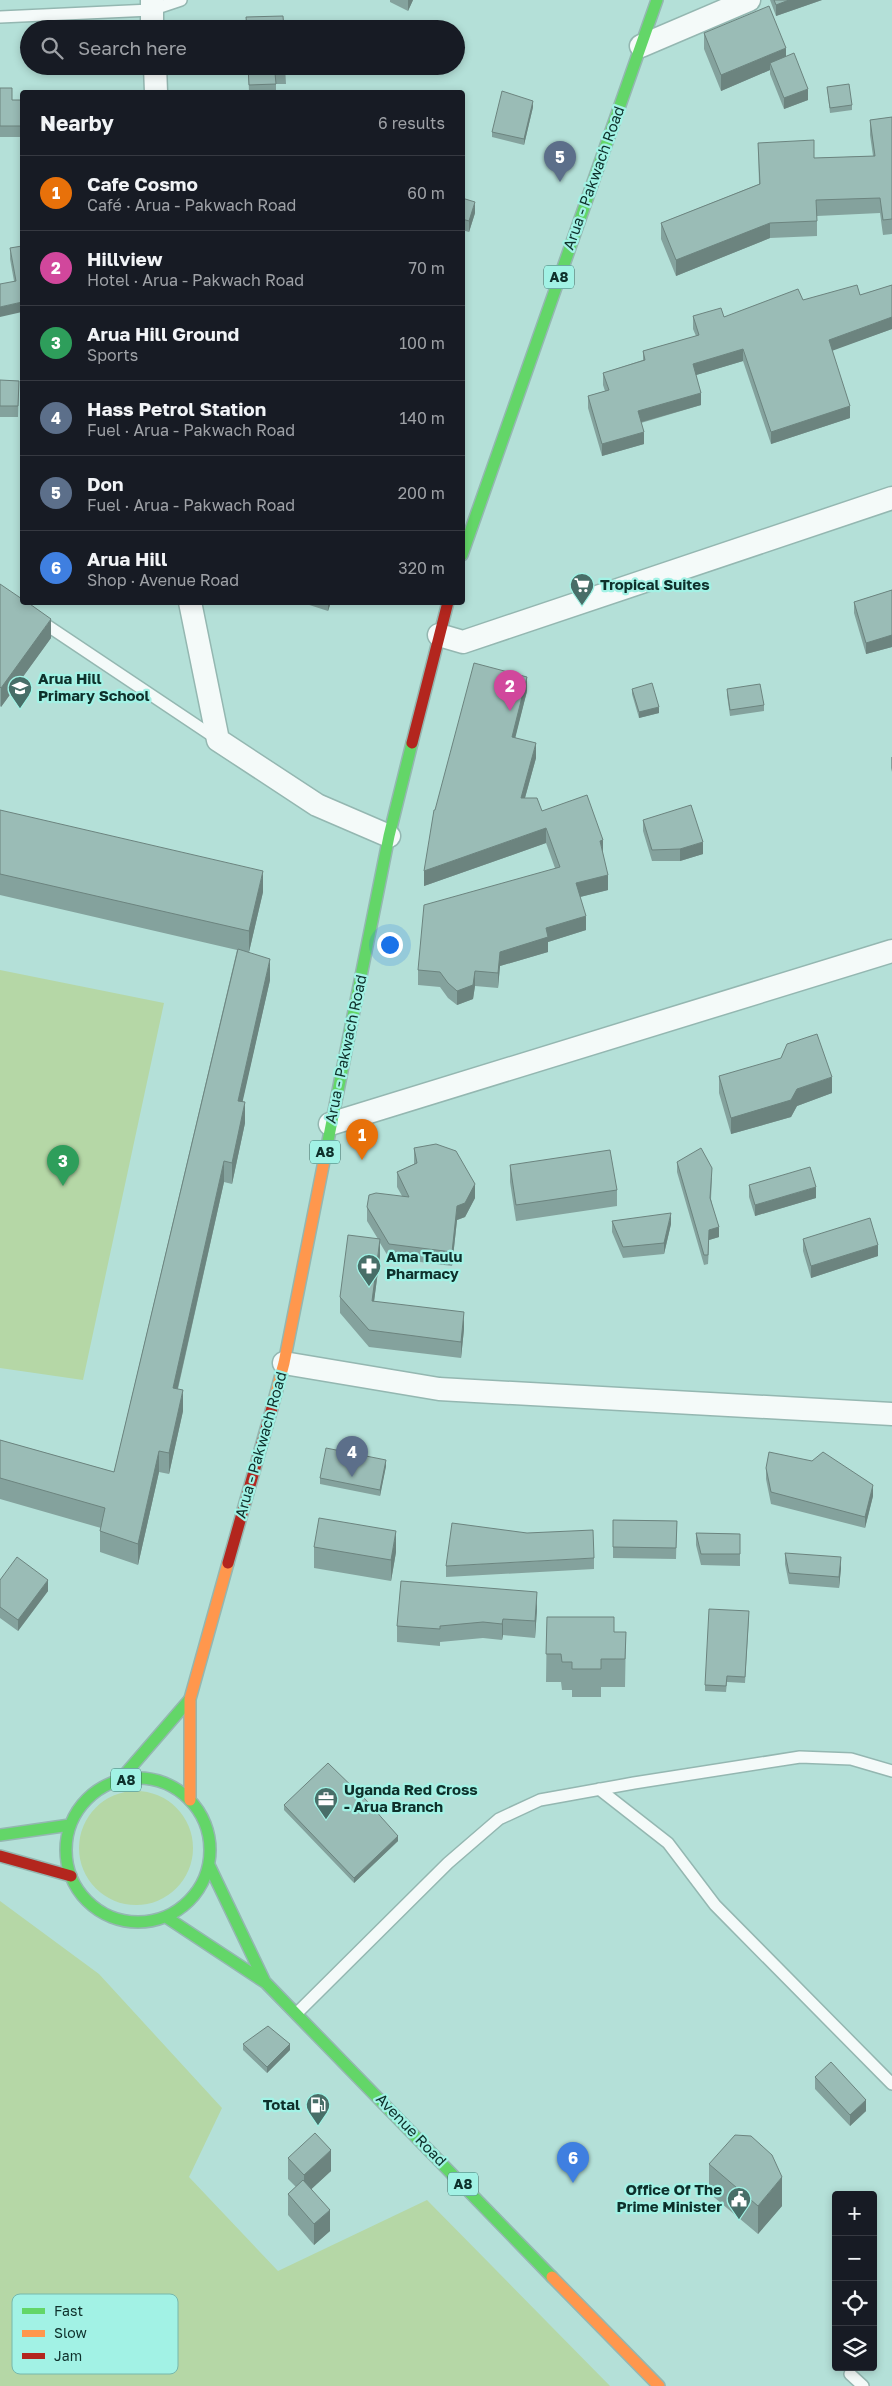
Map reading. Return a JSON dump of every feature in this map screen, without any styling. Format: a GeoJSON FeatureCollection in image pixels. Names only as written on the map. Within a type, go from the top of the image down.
{"type":"FeatureCollection","features":[{"type":"Feature","properties":{"kind":"main road","name":"Arua - Pakwach Road"},"geometry":{"type":"LineString","coordinates":[[465,546],[657,0]]}},
{"type":"Feature","properties":{"kind":"main road","name":"Arua - Pakwach Road"},"geometry":{"type":"LineString","coordinates":[[190,1800],[190,1698],[284,1363],[330,1124],[389,836],[447,605]]}},
{"type":"Feature","properties":{"kind":"main road","name":"Arua - Pakwach Road"},"geometry":{"type":"LineString","coordinates":[[119,1781],[190,1698]]}},
{"type":"Feature","properties":{"kind":"main road","name":"A8"},"geometry":{"type":"LineString","coordinates":[[138,1779],[157,1781],[175,1788],[190,1800],[208,1830],[209,1865],[203,1882],[194,1896],[181,1908],[166,1916],[150,1921],[118,1920],[102,1913],[89,1904],[78,1891],[71,1876],[66,1851],[70,1825],[78,1810],[89,1797],[119,1781],[138,1779]]}},
{"type":"Feature","properties":{"kind":"main road"},"geometry":{"type":"LineString","coordinates":[[0,1836],[70,1825]]}},
{"type":"Feature","properties":{"kind":"main road"},"geometry":{"type":"LineString","coordinates":[[0,1856],[71,1876]]}},
{"type":"Feature","properties":{"kind":"main road","name":"Avenue Road"},"geometry":{"type":"LineString","coordinates":[[209,1865],[266,1983]]}},
{"type":"Feature","properties":{"kind":"main road","name":"Avenue Road"},"geometry":{"type":"LineString","coordinates":[[166,1916],[266,1983],[659,2386]]}},
{"type":"Feature","properties":{"kind":"street"},"geometry":{"type":"LineString","coordinates":[[641,46],[748,0]]}},
{"type":"Feature","properties":{"kind":"street"},"geometry":{"type":"LineString","coordinates":[[155,75],[156,90]]}},
{"type":"Feature","properties":{"kind":"street"},"geometry":{"type":"LineString","coordinates":[[439,635],[463,642],[892,498]]}},
{"type":"Feature","properties":{"kind":"street"},"geometry":{"type":"LineString","coordinates":[[191,605],[218,740],[317,804],[389,836]]}},
{"type":"Feature","properties":{"kind":"street"},"geometry":{"type":"LineString","coordinates":[[330,1124],[892,952]]}},
{"type":"Feature","properties":{"kind":"street"},"geometry":{"type":"LineString","coordinates":[[284,1363],[439,1389],[892,1414]]}},
{"type":"Feature","properties":{"kind":"lane"},"geometry":{"type":"LineString","coordinates":[[0,17],[152,13],[181,0]]}},
{"type":"Feature","properties":{"kind":"lane"},"geometry":{"type":"LineString","coordinates":[[31,615],[218,740]]}},
{"type":"Feature","properties":{"kind":"lane"},"geometry":{"type":"LineString","coordinates":[[297,2013],[448,1863],[499,1819],[540,1800],[800,1757],[851,1759],[892,1771]]}},
{"type":"Feature","properties":{"kind":"lane"},"geometry":{"type":"LineString","coordinates":[[599,1789],[668,1843],[715,1905],[892,2084]]}},
{"type":"Feature","properties":{"kind":"lane"},"geometry":{"type":"LineString","coordinates":[[850,2374],[863,2386]]}},
{"type":"Feature","properties":{"kind":"green space"},"geometry":{"type":"Polygon","coordinates":[[[0,970],[164,1003],[83,1380],[0,1368],[0,970]]]}},
{"type":"Feature","properties":{"kind":"green space"},"geometry":{"type":"Polygon","coordinates":[[[136,1791],[158,1795],[176,1808],[189,1826],[193,1848],[189,1870],[176,1888],[158,1901],[136,1905],[114,1901],[96,1888],[83,1870],[79,1848],[83,1826],[96,1808],[114,1795],[136,1791]]]}},
{"type":"Feature","properties":{"kind":"green space"},"geometry":{"type":"Polygon","coordinates":[[[0,1901],[99,1974],[222,2108],[189,2177],[278,2271],[427,2200],[610,2386],[0,2386],[0,1901]]]}},
{"type":"Feature","properties":{"kind":"building"},"geometry":{"type":"Polygon","coordinates":[[[774,0],[789,0],[776,5],[774,0]]]}},
{"type":"Feature","properties":{"kind":"building"},"geometry":{"type":"Polygon","coordinates":[[[769,6],[786,48],[721,75],[704,33],[769,6]]]}},
{"type":"Feature","properties":{"kind":"building"},"geometry":{"type":"Polygon","coordinates":[[[283,16],[283,20],[246,20],[246,17],[283,16]]]}},
{"type":"Feature","properties":{"kind":"building"},"geometry":{"type":"Polygon","coordinates":[[[794,53],[808,89],[784,98],[770,63],[794,53]]]}},
{"type":"Feature","properties":{"kind":"building"},"geometry":{"type":"Polygon","coordinates":[[[248,75],[275,75],[276,84],[249,85],[248,75]]]}},
{"type":"Feature","properties":{"kind":"building"},"geometry":{"type":"Polygon","coordinates":[[[849,84],[852,105],[830,108],[827,87],[849,84]]]}},
{"type":"Feature","properties":{"kind":"building"},"geometry":{"type":"Polygon","coordinates":[[[0,88],[12,88],[12,100],[20,100],[20,126],[0,126],[0,88]]]}},
{"type":"Feature","properties":{"kind":"building"},"geometry":{"type":"Polygon","coordinates":[[[502,91],[533,101],[524,139],[492,132],[502,91]]]}},
{"type":"Feature","properties":{"kind":"building"},"geometry":{"type":"Polygon","coordinates":[[[892,117],[892,219],[883,220],[880,198],[816,200],[817,221],[770,223],[676,260],[661,223],[760,184],[758,143],[814,140],[814,158],[875,156],[870,120],[892,117]]]}},
{"type":"Feature","properties":{"kind":"building"},"geometry":{"type":"Polygon","coordinates":[[[465,199],[475,202],[469,221],[465,220],[465,199]]]}},
{"type":"Feature","properties":{"kind":"building"},"geometry":{"type":"Polygon","coordinates":[[[20,246],[20,302],[0,307],[0,284],[16,281],[10,248],[20,246]]]}},
{"type":"Feature","properties":{"kind":"building"},"geometry":{"type":"Polygon","coordinates":[[[857,285],[860,295],[892,285],[892,317],[829,340],[850,406],[771,432],[743,349],[693,364],[701,393],[638,411],[644,432],[602,444],[588,396],[609,390],[603,373],[645,360],[643,351],[699,335],[693,316],[721,308],[724,317],[798,289],[803,300],[857,285]]]}},
{"type":"Feature","properties":{"kind":"building"},"geometry":{"type":"Polygon","coordinates":[[[0,380],[19,381],[18,406],[0,406],[0,380]]]}},
{"type":"Feature","properties":{"kind":"building"},"geometry":{"type":"Polygon","coordinates":[[[0,584],[20,598],[20,605],[31,605],[51,619],[0,687],[0,584]]]}},
{"type":"Feature","properties":{"kind":"building"},"geometry":{"type":"Polygon","coordinates":[[[892,590],[892,635],[866,643],[854,602],[892,590]]]}},
{"type":"Feature","properties":{"kind":"building"},"geometry":{"type":"Polygon","coordinates":[[[474,663],[527,677],[512,737],[536,743],[521,798],[537,798],[542,811],[587,795],[603,840],[600,841],[608,875],[576,883],[586,916],[546,928],[548,937],[500,952],[498,973],[475,971],[473,985],[457,991],[440,972],[418,970],[424,905],[560,867],[546,828],[424,871],[434,810],[474,663]]]}},
{"type":"Feature","properties":{"kind":"building"},"geometry":{"type":"Polygon","coordinates":[[[652,683],[659,707],[639,712],[632,689],[652,683]]]}},
{"type":"Feature","properties":{"kind":"building"},"geometry":{"type":"Polygon","coordinates":[[[760,684],[764,705],[730,710],[727,689],[760,684]]]}},
{"type":"Feature","properties":{"kind":"building"},"geometry":{"type":"Polygon","coordinates":[[[691,805],[703,842],[680,849],[652,850],[643,820],[691,805]]]}},
{"type":"Feature","properties":{"kind":"building"},"geometry":{"type":"Polygon","coordinates":[[[0,810],[263,871],[249,931],[0,874],[0,810]]]}},
{"type":"Feature","properties":{"kind":"building"},"geometry":{"type":"Polygon","coordinates":[[[238,949],[270,959],[238,1101],[245,1102],[232,1163],[224,1161],[173,1388],[183,1390],[169,1453],[159,1451],[138,1544],[100,1531],[105,1508],[0,1478],[0,1440],[114,1472],[238,949]]]}},
{"type":"Feature","properties":{"kind":"building"},"geometry":{"type":"Polygon","coordinates":[[[817,1034],[832,1077],[797,1089],[791,1100],[731,1118],[719,1076],[781,1058],[787,1044],[817,1034]]]}},
{"type":"Feature","properties":{"kind":"building"},"geometry":{"type":"Polygon","coordinates":[[[436,1144],[456,1151],[475,1184],[465,1203],[457,1206],[452,1252],[389,1244],[367,1207],[369,1195],[376,1193],[409,1197],[397,1172],[417,1163],[414,1148],[436,1144]]]}},
{"type":"Feature","properties":{"kind":"building"},"geometry":{"type":"Polygon","coordinates":[[[701,1148],[712,1168],[710,1198],[719,1227],[709,1230],[708,1255],[704,1255],[677,1162],[701,1148]]]}},
{"type":"Feature","properties":{"kind":"building"},"geometry":{"type":"Polygon","coordinates":[[[610,1150],[617,1190],[516,1205],[510,1165],[610,1150]]]}},
{"type":"Feature","properties":{"kind":"building"},"geometry":{"type":"Polygon","coordinates":[[[810,1167],[816,1187],[755,1205],[749,1185],[810,1167]]]}},
{"type":"Feature","properties":{"kind":"building"},"geometry":{"type":"Polygon","coordinates":[[[671,1213],[664,1243],[623,1247],[612,1221],[671,1213]]]}},
{"type":"Feature","properties":{"kind":"building"},"geometry":{"type":"Polygon","coordinates":[[[870,1218],[878,1245],[811,1266],[803,1239],[870,1218]]]}},
{"type":"Feature","properties":{"kind":"building"},"geometry":{"type":"Polygon","coordinates":[[[348,1235],[380,1239],[372,1301],[464,1312],[461,1342],[369,1330],[340,1297],[348,1235]]]}},
{"type":"Feature","properties":{"kind":"building"},"geometry":{"type":"Polygon","coordinates":[[[326,1448],[386,1460],[380,1490],[320,1478],[326,1448]]]}},
{"type":"Feature","properties":{"kind":"building"},"geometry":{"type":"Polygon","coordinates":[[[769,1452],[812,1461],[823,1452],[873,1485],[865,1517],[771,1492],[766,1468],[769,1452]]]}},
{"type":"Feature","properties":{"kind":"building"},"geometry":{"type":"Polygon","coordinates":[[[319,1518],[396,1531],[391,1560],[314,1547],[319,1518]]]}},
{"type":"Feature","properties":{"kind":"building"},"geometry":{"type":"Polygon","coordinates":[[[613,1520],[677,1521],[676,1548],[613,1547],[613,1520]]]}},
{"type":"Feature","properties":{"kind":"building"},"geometry":{"type":"Polygon","coordinates":[[[452,1523],[527,1533],[593,1530],[594,1558],[446,1566],[452,1523]]]}},
{"type":"Feature","properties":{"kind":"building"},"geometry":{"type":"Polygon","coordinates":[[[696,1533],[740,1534],[740,1554],[701,1554],[696,1533]]]}},
{"type":"Feature","properties":{"kind":"building"},"geometry":{"type":"Polygon","coordinates":[[[785,1553],[841,1557],[839,1577],[789,1573],[785,1553]]]}},
{"type":"Feature","properties":{"kind":"building"},"geometry":{"type":"Polygon","coordinates":[[[17,1557],[48,1580],[18,1620],[0,1607],[0,1580],[17,1557]]]}},
{"type":"Feature","properties":{"kind":"building"},"geometry":{"type":"Polygon","coordinates":[[[401,1581],[537,1592],[535,1621],[503,1619],[502,1624],[483,1622],[440,1626],[440,1629],[397,1626],[401,1581]]]}},
{"type":"Feature","properties":{"kind":"building"},"geometry":{"type":"Polygon","coordinates":[[[709,1609],[749,1611],[745,1677],[727,1676],[726,1686],[705,1685],[709,1609]]]}},
{"type":"Feature","properties":{"kind":"building"},"geometry":{"type":"Polygon","coordinates":[[[547,1617],[614,1617],[614,1632],[626,1632],[625,1659],[601,1659],[601,1669],[572,1669],[572,1662],[562,1662],[561,1654],[546,1654],[547,1617]]]}},
{"type":"Feature","properties":{"kind":"building"},"geometry":{"type":"Polygon","coordinates":[[[328,1763],[365,1799],[398,1836],[354,1878],[284,1805],[328,1763]]]}},
{"type":"Feature","properties":{"kind":"building"},"geometry":{"type":"Polygon","coordinates":[[[268,2026],[290,2044],[267,2067],[243,2044],[268,2026]]]}},
{"type":"Feature","properties":{"kind":"building"},"geometry":{"type":"Polygon","coordinates":[[[831,2062],[866,2100],[850,2115],[815,2077],[831,2062]]]}},
{"type":"Feature","properties":{"kind":"building"},"geometry":{"type":"Polygon","coordinates":[[[315,2133],[331,2150],[304,2175],[288,2158],[315,2133]]]}},
{"type":"Feature","properties":{"kind":"building"},"geometry":{"type":"Polygon","coordinates":[[[735,2135],[751,2136],[772,2155],[782,2177],[758,2206],[709,2164],[735,2135]]]}},
{"type":"Feature","properties":{"kind":"building"},"geometry":{"type":"Polygon","coordinates":[[[303,2180],[330,2210],[314,2224],[288,2194],[303,2180]]]}},
{"type":"Feature","properties":{"kind":"traffic: fast"},"geometry":{"type":"LineString","coordinates":[[465,546],[657,0]]}},
{"type":"Feature","properties":{"kind":"traffic: fast"},"geometry":{"type":"LineString","coordinates":[[325,1156],[389,836],[412,743]]}},
{"type":"Feature","properties":{"kind":"traffic: fast"},"geometry":{"type":"LineString","coordinates":[[119,1781],[190,1699]]}},
{"type":"Feature","properties":{"kind":"traffic: fast"},"geometry":{"type":"LineString","coordinates":[[138,1778],[165,1784],[178,1790],[189,1799],[198,1810],[204,1823],[210,1850],[204,1877],[198,1890],[189,1901],[178,1910],[165,1916],[138,1922],[111,1916],[98,1910],[87,1901],[78,1890],[72,1877],[66,1850],[72,1823],[78,1810],[87,1799],[98,1790],[111,1784],[138,1778]]}},
{"type":"Feature","properties":{"kind":"traffic: fast"},"geometry":{"type":"LineString","coordinates":[[0,1835],[70,1825]]}},
{"type":"Feature","properties":{"kind":"traffic: fast"},"geometry":{"type":"LineString","coordinates":[[209,1865],[265,1982]]}},
{"type":"Feature","properties":{"kind":"traffic: fast"},"geometry":{"type":"LineString","coordinates":[[166,1917],[266,1983],[552,2277]]}},
{"type":"Feature","properties":{"kind":"traffic: slow"},"geometry":{"type":"LineString","coordinates":[[272,1408],[284,1363],[325,1156]]}},
{"type":"Feature","properties":{"kind":"traffic: slow"},"geometry":{"type":"LineString","coordinates":[[190,1800],[190,1699],[228,1563]]}},
{"type":"Feature","properties":{"kind":"traffic: slow"},"geometry":{"type":"LineString","coordinates":[[552,2277],[659,2386]]}},
{"type":"Feature","properties":{"kind":"traffic: jam"},"geometry":{"type":"LineString","coordinates":[[412,743],[447,605]]}},
{"type":"Feature","properties":{"kind":"traffic: jam"},"geometry":{"type":"LineString","coordinates":[[228,1563],[272,1408]]}},
{"type":"Feature","properties":{"kind":"traffic: jam"},"geometry":{"type":"LineString","coordinates":[[0,1856],[71,1876]]}},
{"type":"Feature","properties":{"kind":"place","name":"Don"},"geometry":{"type":"Point","coordinates":[560,182]}},
{"type":"Feature","properties":{"kind":"place","name":"Tropical Suites"},"geometry":{"type":"Point","coordinates":[582,606]}},
{"type":"Feature","properties":{"kind":"place","name":"Arua Hill Primary School"},"geometry":{"type":"Point","coordinates":[20,709]}},
{"type":"Feature","properties":{"kind":"place","name":"Hillview"},"geometry":{"type":"Point","coordinates":[510,711]}},
{"type":"Feature","properties":{"kind":"place","name":"Cafe Cosmo"},"geometry":{"type":"Point","coordinates":[362,1160]}},
{"type":"Feature","properties":{"kind":"place","name":"Arua Hill Ground"},"geometry":{"type":"Point","coordinates":[63,1186]}},
{"type":"Feature","properties":{"kind":"place","name":"Ama Taulu Pharmacy"},"geometry":{"type":"Point","coordinates":[369,1287]}},
{"type":"Feature","properties":{"kind":"place","name":"Hass Petrol Station"},"geometry":{"type":"Point","coordinates":[352,1477]}},
{"type":"Feature","properties":{"kind":"place","name":"Uganda Red Cross - Arua Branch"},"geometry":{"type":"Point","coordinates":[326,1820]}},
{"type":"Feature","properties":{"kind":"place","name":"Total"},"geometry":{"type":"Point","coordinates":[318,2126]}},
{"type":"Feature","properties":{"kind":"place","name":"Arua Hill"},"geometry":{"type":"Point","coordinates":[573,2183]}},
{"type":"Feature","properties":{"kind":"place","name":"Office Of The Prime Minister"},"geometry":{"type":"Point","coordinates":[739,2220]}}]}
